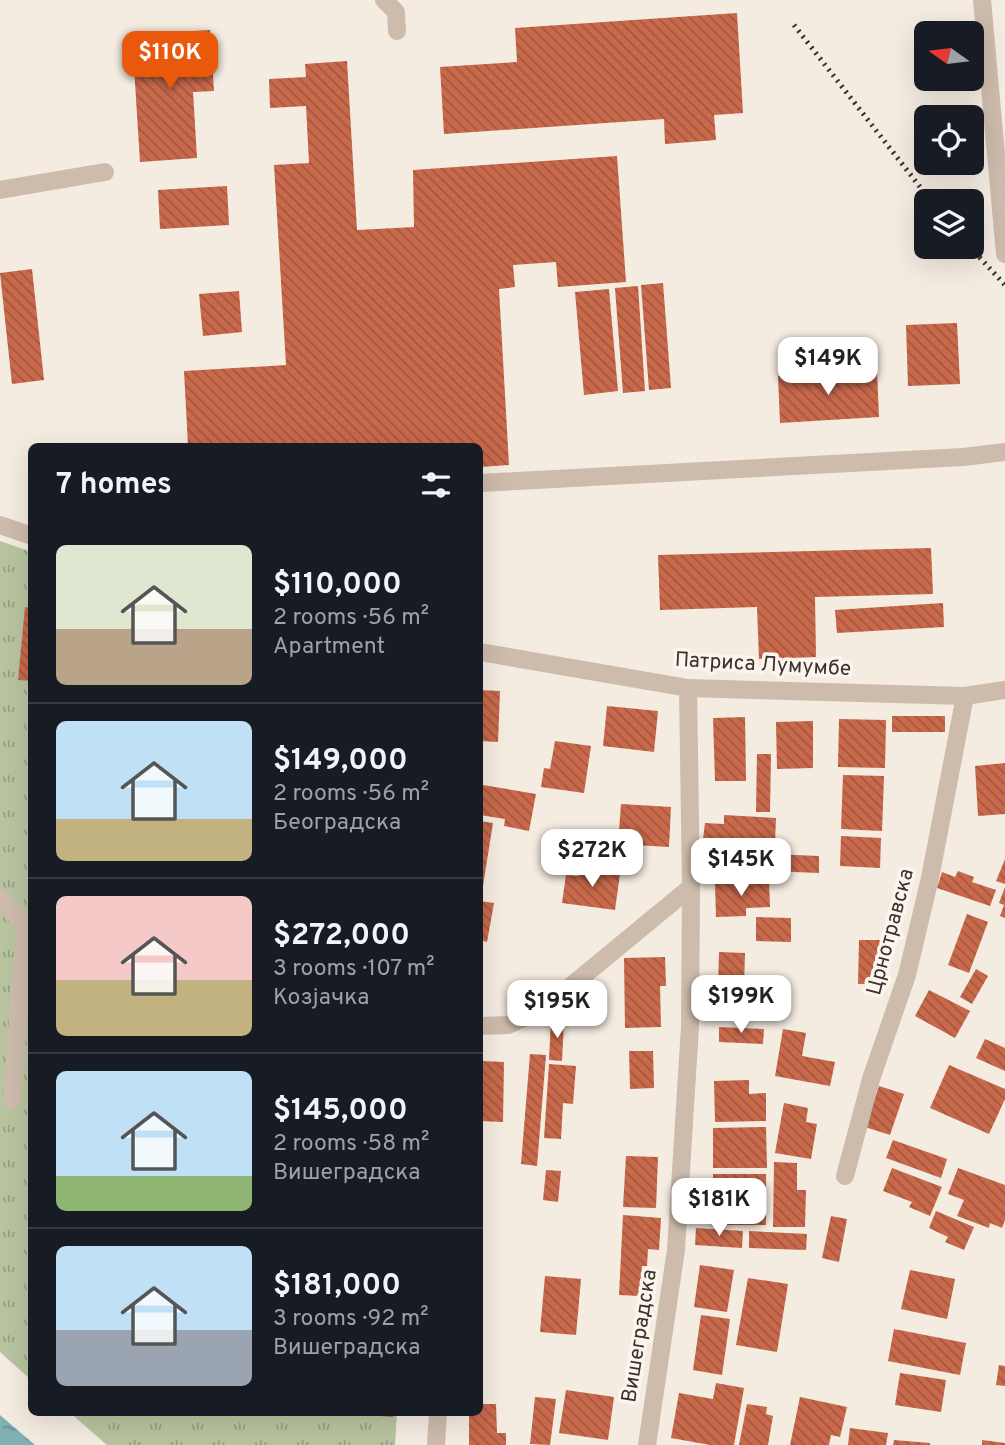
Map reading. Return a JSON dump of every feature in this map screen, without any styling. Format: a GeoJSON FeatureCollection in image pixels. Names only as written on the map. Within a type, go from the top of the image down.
{"type":"FeatureCollection","features":[{"type":"Feature","properties":{"kind":"street"},"geometry":{"type":"LineString","coordinates":[[384,0],[396,12],[397,31]]}},
{"type":"Feature","properties":{"kind":"street"},"geometry":{"type":"LineString","coordinates":[[982,0],[1005,254]]}},
{"type":"Feature","properties":{"kind":"street"},"geometry":{"type":"LineString","coordinates":[[0,191],[106,172]]}},
{"type":"Feature","properties":{"kind":"street"},"geometry":{"type":"LineString","coordinates":[[483,483],[963,457],[1005,452]]}},
{"type":"Feature","properties":{"kind":"street"},"geometry":{"type":"LineString","coordinates":[[0,526],[28,535]]}},
{"type":"Feature","properties":{"kind":"street","name":"Патриса Лумумбе"},"geometry":{"type":"LineString","coordinates":[[483,653],[688,688],[965,696],[1005,690]]}},
{"type":"Feature","properties":{"kind":"street","name":"Вишеградска"},"geometry":{"type":"LineString","coordinates":[[652,1444],[676,1250],[690,1027],[688,688]]}},
{"type":"Feature","properties":{"kind":"street","name":"Црнотравска"},"geometry":{"type":"LineString","coordinates":[[845,1176],[871,1079],[907,975],[930,878],[965,696]]}},
{"type":"Feature","properties":{"kind":"street"},"geometry":{"type":"LineString","coordinates":[[483,1026],[508,1025],[543,1010],[691,887]]}},
{"type":"Feature","properties":{"kind":"street"},"geometry":{"type":"LineString","coordinates":[[0,898],[15,915],[28,922]]}},
{"type":"Feature","properties":{"kind":"street"},"geometry":{"type":"LineString","coordinates":[[12,1101],[28,933]]}},
{"type":"Feature","properties":{"kind":"street"},"geometry":{"type":"LineString","coordinates":[[436,1445],[438,1416]]}},
{"type":"Feature","properties":{"kind":"green space"},"geometry":{"type":"Polygon","coordinates":[[[0,541],[28,551],[28,1377],[0,1352],[0,541]]]}},
{"type":"Feature","properties":{"kind":"green space"},"geometry":{"type":"Polygon","coordinates":[[[74,1416],[397,1416],[395,1445],[107,1445],[74,1416]]]}},
{"type":"Feature","properties":{"kind":"water"},"geometry":{"type":"Polygon","coordinates":[[[0,1415],[35,1445],[0,1445],[0,1415]]]}},
{"type":"Feature","properties":{"kind":"building"},"geometry":{"type":"Polygon","coordinates":[[[737,13],[743,113],[714,115],[716,140],[665,144],[664,119],[444,134],[440,67],[517,62],[515,28],[737,13]]]}},
{"type":"Feature","properties":{"kind":"building"},"geometry":{"type":"Polygon","coordinates":[[[210,30],[214,91],[193,92],[197,158],[140,162],[132,35],[210,30]]]}},
{"type":"Feature","properties":{"kind":"building"},"geometry":{"type":"Polygon","coordinates":[[[347,61],[357,230],[414,227],[413,170],[617,156],[626,282],[558,287],[556,262],[513,265],[515,287],[499,289],[509,465],[483,467],[483,443],[188,443],[184,371],[286,365],[274,165],[309,163],[306,106],[270,108],[269,79],[306,77],[305,64],[347,61]]]}},
{"type":"Feature","properties":{"kind":"building"},"geometry":{"type":"Polygon","coordinates":[[[227,186],[229,225],[160,229],[158,190],[227,186]]]}},
{"type":"Feature","properties":{"kind":"building"},"geometry":{"type":"Polygon","coordinates":[[[32,269],[44,380],[12,384],[0,273],[32,269]]]}},
{"type":"Feature","properties":{"kind":"building"},"geometry":{"type":"Polygon","coordinates":[[[663,283],[671,388],[649,390],[641,285],[663,283]]]}},
{"type":"Feature","properties":{"kind":"building"},"geometry":{"type":"Polygon","coordinates":[[[638,286],[645,391],[623,393],[615,288],[638,286]]]}},
{"type":"Feature","properties":{"kind":"building"},"geometry":{"type":"Polygon","coordinates":[[[609,289],[618,391],[584,395],[575,292],[609,289]]]}},
{"type":"Feature","properties":{"kind":"building"},"geometry":{"type":"Polygon","coordinates":[[[239,291],[242,332],[203,336],[199,294],[239,291]]]}},
{"type":"Feature","properties":{"kind":"building"},"geometry":{"type":"Polygon","coordinates":[[[957,323],[960,384],[908,386],[906,325],[957,323]]]}},
{"type":"Feature","properties":{"kind":"building"},"geometry":{"type":"Polygon","coordinates":[[[877,371],[879,417],[780,423],[778,376],[877,371]]]}},
{"type":"Feature","properties":{"kind":"building"},"geometry":{"type":"Polygon","coordinates":[[[931,548],[933,594],[815,597],[816,657],[759,659],[757,607],[660,610],[658,555],[931,548]]]}},
{"type":"Feature","properties":{"kind":"building"},"geometry":{"type":"Polygon","coordinates":[[[943,603],[944,627],[837,633],[835,610],[943,603]]]}},
{"type":"Feature","properties":{"kind":"building"},"geometry":{"type":"Polygon","coordinates":[[[25,607],[28,607],[28,681],[18,680],[25,607]]]}},
{"type":"Feature","properties":{"kind":"building"},"geometry":{"type":"Polygon","coordinates":[[[483,690],[500,691],[498,742],[483,741],[483,690]]]}},
{"type":"Feature","properties":{"kind":"building"},"geometry":{"type":"Polygon","coordinates":[[[607,706],[658,711],[654,752],[603,746],[607,706]]]}},
{"type":"Feature","properties":{"kind":"building"},"geometry":{"type":"Polygon","coordinates":[[[892,716],[945,716],[945,732],[892,732],[892,716]]]}},
{"type":"Feature","properties":{"kind":"building"},"geometry":{"type":"Polygon","coordinates":[[[745,717],[746,781],[715,781],[713,718],[745,717]]]}},
{"type":"Feature","properties":{"kind":"building"},"geometry":{"type":"Polygon","coordinates":[[[839,719],[886,720],[885,768],[838,767],[839,719]]]}},
{"type":"Feature","properties":{"kind":"building"},"geometry":{"type":"Polygon","coordinates":[[[813,721],[813,768],[777,769],[776,722],[813,721]]]}},
{"type":"Feature","properties":{"kind":"building"},"geometry":{"type":"Polygon","coordinates":[[[555,741],[591,746],[584,793],[541,787],[544,768],[550,769],[555,741]]]}},
{"type":"Feature","properties":{"kind":"building"},"geometry":{"type":"Polygon","coordinates":[[[757,754],[771,754],[770,812],[756,812],[757,754]]]}},
{"type":"Feature","properties":{"kind":"building"},"geometry":{"type":"Polygon","coordinates":[[[1005,763],[1005,814],[978,816],[975,766],[1005,763]]]}},
{"type":"Feature","properties":{"kind":"building"},"geometry":{"type":"Polygon","coordinates":[[[843,775],[884,776],[882,831],[841,829],[843,775]]]}},
{"type":"Feature","properties":{"kind":"building"},"geometry":{"type":"Polygon","coordinates":[[[483,785],[536,794],[529,831],[504,826],[505,819],[483,815],[483,785]]]}},
{"type":"Feature","properties":{"kind":"building"},"geometry":{"type":"Polygon","coordinates":[[[621,804],[671,807],[669,847],[618,844],[621,804]]]}},
{"type":"Feature","properties":{"kind":"building"},"geometry":{"type":"Polygon","coordinates":[[[724,815],[776,818],[775,843],[703,839],[705,823],[724,824],[724,815]]]}},
{"type":"Feature","properties":{"kind":"building"},"geometry":{"type":"Polygon","coordinates":[[[483,821],[493,823],[483,886],[483,821]]]}},
{"type":"Feature","properties":{"kind":"building"},"geometry":{"type":"Polygon","coordinates":[[[841,836],[881,838],[880,868],[840,866],[841,836]]]}},
{"type":"Feature","properties":{"kind":"building"},"geometry":{"type":"Polygon","coordinates":[[[770,854],[819,856],[819,873],[769,871],[770,854]]]}},
{"type":"Feature","properties":{"kind":"building"},"geometry":{"type":"Polygon","coordinates":[[[1005,859],[1005,884],[996,881],[1005,859]]]}},
{"type":"Feature","properties":{"kind":"building"},"geometry":{"type":"Polygon","coordinates":[[[580,869],[620,874],[615,910],[562,903],[566,875],[579,876],[580,869]]]}},
{"type":"Feature","properties":{"kind":"building"},"geometry":{"type":"Polygon","coordinates":[[[958,871],[974,877],[972,882],[996,890],[990,906],[937,888],[942,872],[955,877],[958,871]]]}},
{"type":"Feature","properties":{"kind":"building"},"geometry":{"type":"Polygon","coordinates":[[[769,882],[770,907],[746,908],[746,916],[716,917],[715,884],[769,882]]]}},
{"type":"Feature","properties":{"kind":"building"},"geometry":{"type":"Polygon","coordinates":[[[1005,887],[1005,918],[1000,916],[1004,905],[999,903],[1005,887]]]}},
{"type":"Feature","properties":{"kind":"building"},"geometry":{"type":"Polygon","coordinates":[[[483,901],[494,903],[487,942],[483,941],[483,901]]]}},
{"type":"Feature","properties":{"kind":"building"},"geometry":{"type":"Polygon","coordinates":[[[967,914],[988,922],[969,973],[948,965],[967,914]]]}},
{"type":"Feature","properties":{"kind":"building"},"geometry":{"type":"Polygon","coordinates":[[[756,917],[791,918],[791,942],[756,941],[756,917]]]}},
{"type":"Feature","properties":{"kind":"building"},"geometry":{"type":"Polygon","coordinates":[[[859,940],[891,940],[891,961],[883,961],[883,984],[858,984],[859,940]]]}},
{"type":"Feature","properties":{"kind":"building"},"geometry":{"type":"Polygon","coordinates":[[[719,952],[745,953],[743,1021],[717,1020],[719,952]]]}},
{"type":"Feature","properties":{"kind":"building"},"geometry":{"type":"Polygon","coordinates":[[[665,957],[666,986],[660,986],[661,1027],[625,1028],[624,958],[665,957]]]}},
{"type":"Feature","properties":{"kind":"building"},"geometry":{"type":"Polygon","coordinates":[[[976,969],[988,976],[972,1004],[960,997],[976,969]]]}},
{"type":"Feature","properties":{"kind":"building"},"geometry":{"type":"Polygon","coordinates":[[[929,990],[970,1011],[955,1038],[915,1016],[929,990]]]}},
{"type":"Feature","properties":{"kind":"building"},"geometry":{"type":"Polygon","coordinates":[[[551,1020],[564,1020],[562,1061],[549,1060],[551,1020]]]}},
{"type":"Feature","properties":{"kind":"building"},"geometry":{"type":"Polygon","coordinates":[[[719,1027],[764,1029],[763,1044],[719,1042],[719,1027]]]}},
{"type":"Feature","properties":{"kind":"building"},"geometry":{"type":"Polygon","coordinates":[[[783,1029],[806,1033],[802,1056],[835,1062],[830,1086],[775,1076],[783,1029]]]}},
{"type":"Feature","properties":{"kind":"building"},"geometry":{"type":"Polygon","coordinates":[[[985,1039],[1005,1048],[1005,1071],[976,1058],[985,1039]]]}},
{"type":"Feature","properties":{"kind":"building"},"geometry":{"type":"Polygon","coordinates":[[[629,1051],[653,1051],[654,1088],[630,1089],[629,1051]]]}},
{"type":"Feature","properties":{"kind":"building"},"geometry":{"type":"Polygon","coordinates":[[[530,1054],[546,1055],[537,1166],[521,1164],[530,1054]]]}},
{"type":"Feature","properties":{"kind":"building"},"geometry":{"type":"Polygon","coordinates":[[[483,1061],[504,1062],[503,1122],[483,1121],[483,1061]]]}},
{"type":"Feature","properties":{"kind":"building"},"geometry":{"type":"Polygon","coordinates":[[[549,1064],[576,1066],[573,1104],[563,1103],[561,1139],[544,1138],[549,1064]]]}},
{"type":"Feature","properties":{"kind":"building"},"geometry":{"type":"Polygon","coordinates":[[[949,1065],[1005,1089],[1005,1099],[989,1134],[930,1108],[949,1065]]]}},
{"type":"Feature","properties":{"kind":"building"},"geometry":{"type":"Polygon","coordinates":[[[749,1080],[749,1094],[766,1093],[766,1121],[715,1122],[714,1081],[749,1080]]]}},
{"type":"Feature","properties":{"kind":"building"},"geometry":{"type":"Polygon","coordinates":[[[879,1086],[904,1094],[890,1135],[865,1127],[879,1086]]]}},
{"type":"Feature","properties":{"kind":"building"},"geometry":{"type":"Polygon","coordinates":[[[784,1103],[808,1108],[806,1122],[817,1124],[811,1159],[775,1153],[784,1103]]]}},
{"type":"Feature","properties":{"kind":"building"},"geometry":{"type":"Polygon","coordinates":[[[766,1127],[767,1168],[713,1168],[713,1128],[766,1127]]]}},
{"type":"Feature","properties":{"kind":"building"},"geometry":{"type":"Polygon","coordinates":[[[893,1140],[947,1159],[941,1178],[886,1158],[893,1140]]]}},
{"type":"Feature","properties":{"kind":"building"},"geometry":{"type":"Polygon","coordinates":[[[626,1156],[658,1157],[656,1208],[623,1207],[626,1156]]]}},
{"type":"Feature","properties":{"kind":"building"},"geometry":{"type":"Polygon","coordinates":[[[774,1162],[797,1163],[797,1190],[806,1190],[805,1227],[773,1227],[774,1162]]]}},
{"type":"Feature","properties":{"kind":"building"},"geometry":{"type":"Polygon","coordinates":[[[892,1168],[942,1187],[930,1216],[909,1207],[912,1202],[883,1191],[892,1168]]]}},
{"type":"Feature","properties":{"kind":"building"},"geometry":{"type":"Polygon","coordinates":[[[958,1168],[1005,1185],[1005,1220],[1002,1228],[990,1223],[989,1228],[957,1216],[964,1200],[948,1194],[958,1168]]]}},
{"type":"Feature","properties":{"kind":"building"},"geometry":{"type":"Polygon","coordinates":[[[546,1170],[561,1171],[558,1202],[543,1200],[546,1170]]]}},
{"type":"Feature","properties":{"kind":"building"},"geometry":{"type":"Polygon","coordinates":[[[713,1174],[766,1174],[766,1225],[713,1225],[713,1174]]]}},
{"type":"Feature","properties":{"kind":"building"},"geometry":{"type":"Polygon","coordinates":[[[936,1211],[974,1227],[964,1250],[945,1242],[948,1237],[929,1228],[936,1211]]]}},
{"type":"Feature","properties":{"kind":"building"},"geometry":{"type":"Polygon","coordinates":[[[623,1215],[661,1218],[659,1250],[648,1249],[647,1266],[642,1266],[640,1296],[619,1295],[623,1215]]]}},
{"type":"Feature","properties":{"kind":"building"},"geometry":{"type":"Polygon","coordinates":[[[831,1216],[847,1219],[839,1262],[822,1258],[831,1216]]]}},
{"type":"Feature","properties":{"kind":"building"},"geometry":{"type":"Polygon","coordinates":[[[696,1228],[743,1231],[742,1248],[695,1245],[696,1228]]]}},
{"type":"Feature","properties":{"kind":"building"},"geometry":{"type":"Polygon","coordinates":[[[749,1231],[807,1234],[806,1250],[749,1248],[749,1231]]]}},
{"type":"Feature","properties":{"kind":"building"},"geometry":{"type":"Polygon","coordinates":[[[700,1265],[734,1270],[727,1312],[694,1307],[700,1265]]]}},
{"type":"Feature","properties":{"kind":"building"},"geometry":{"type":"Polygon","coordinates":[[[910,1270],[955,1279],[947,1319],[901,1309],[910,1270]]]}},
{"type":"Feature","properties":{"kind":"building"},"geometry":{"type":"Polygon","coordinates":[[[545,1276],[581,1279],[576,1335],[540,1332],[545,1276]]]}},
{"type":"Feature","properties":{"kind":"building"},"geometry":{"type":"Polygon","coordinates":[[[748,1278],[788,1284],[777,1352],[736,1345],[748,1278]]]}},
{"type":"Feature","properties":{"kind":"building"},"geometry":{"type":"Polygon","coordinates":[[[701,1315],[730,1319],[722,1375],[693,1370],[701,1315]]]}},
{"type":"Feature","properties":{"kind":"building"},"geometry":{"type":"Polygon","coordinates":[[[894,1329],[966,1343],[960,1375],[888,1361],[894,1329]]]}},
{"type":"Feature","properties":{"kind":"building"},"geometry":{"type":"Polygon","coordinates":[[[999,1365],[1005,1366],[1005,1386],[996,1385],[999,1365]]]}},
{"type":"Feature","properties":{"kind":"building"},"geometry":{"type":"Polygon","coordinates":[[[900,1373],[946,1380],[941,1412],[895,1405],[900,1373]]]}},
{"type":"Feature","properties":{"kind":"building"},"geometry":{"type":"Polygon","coordinates":[[[716,1383],[744,1388],[734,1445],[710,1445],[671,1438],[679,1393],[713,1399],[716,1383]]]}},
{"type":"Feature","properties":{"kind":"building"},"geometry":{"type":"Polygon","coordinates":[[[566,1390],[614,1397],[608,1440],[559,1433],[566,1390]]]}},
{"type":"Feature","properties":{"kind":"building"},"geometry":{"type":"Polygon","coordinates":[[[535,1397],[556,1399],[550,1445],[530,1444],[535,1397]]]}},
{"type":"Feature","properties":{"kind":"building"},"geometry":{"type":"Polygon","coordinates":[[[800,1397],[847,1407],[840,1437],[831,1435],[829,1445],[790,1445],[800,1397]]]}},
{"type":"Feature","properties":{"kind":"building"},"geometry":{"type":"Polygon","coordinates":[[[483,1404],[496,1404],[497,1433],[506,1433],[506,1445],[469,1445],[469,1416],[483,1416],[483,1404]]]}},
{"type":"Feature","properties":{"kind":"building"},"geometry":{"type":"Polygon","coordinates":[[[747,1404],[767,1407],[766,1414],[773,1416],[768,1445],[739,1445],[747,1404]]]}},
{"type":"Feature","properties":{"kind":"building"},"geometry":{"type":"Polygon","coordinates":[[[850,1428],[888,1433],[886,1445],[848,1445],[850,1428]]]}},
{"type":"Feature","properties":{"kind":"building"},"geometry":{"type":"Polygon","coordinates":[[[894,1440],[930,1443],[930,1445],[893,1445],[894,1440]]]}},
{"type":"Feature","properties":{"kind":"building"},"geometry":{"type":"Polygon","coordinates":[[[982,1440],[1005,1443],[1005,1445],[982,1445],[982,1440]]]}},
{"type":"Feature","properties":{"kind":"railway"},"geometry":{"type":"LineString","coordinates":[[794,25],[922,189]]}},
{"type":"Feature","properties":{"kind":"railway"},"geometry":{"type":"LineString","coordinates":[[981,259],[1005,285]]}}]}
